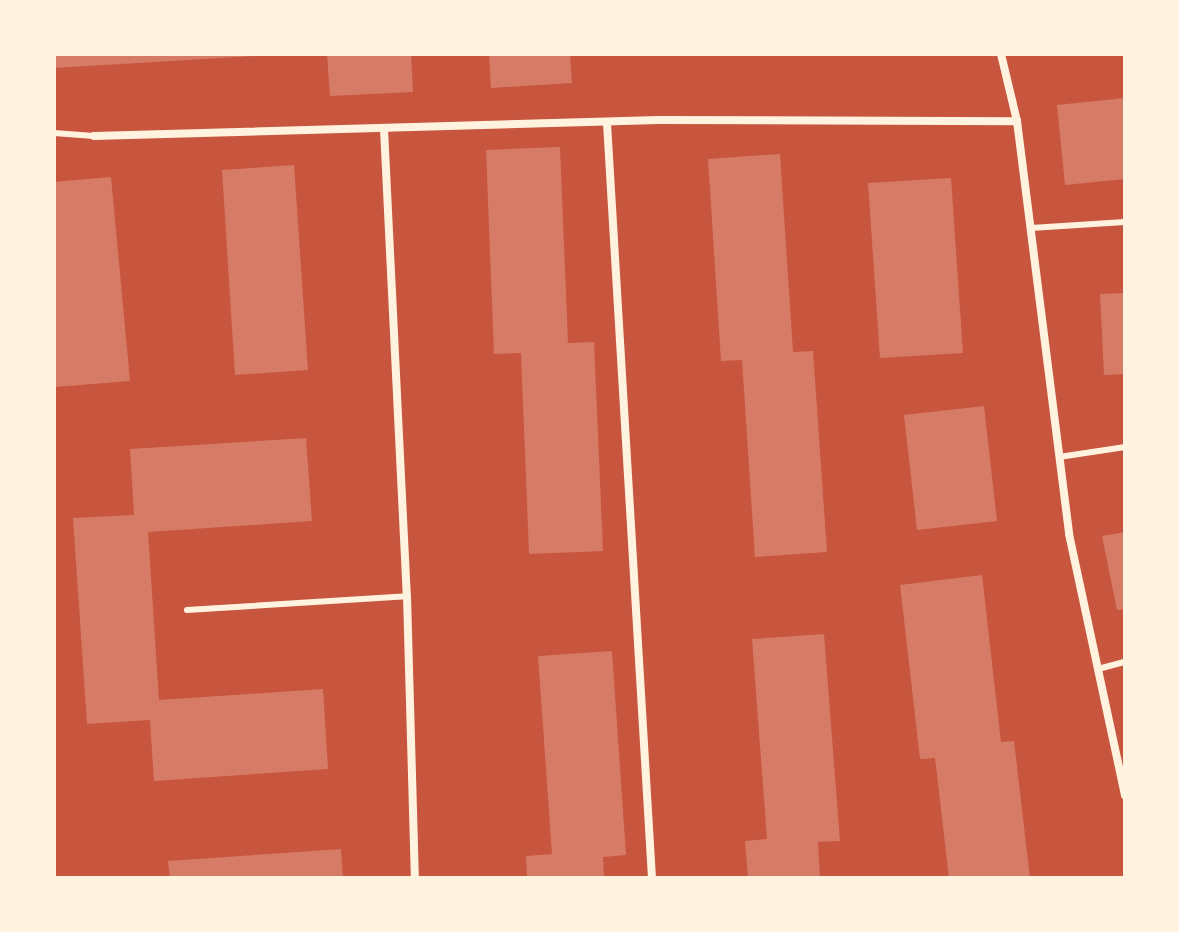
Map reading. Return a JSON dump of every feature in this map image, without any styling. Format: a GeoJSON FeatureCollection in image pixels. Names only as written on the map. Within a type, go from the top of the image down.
{"type":"FeatureCollection","features":[{"type":"Feature","properties":{"kind":"street"},"geometry":{"type":"LineString","coordinates":[[1001,54],[1017,121],[1069,534],[1125,795]]}},
{"type":"Feature","properties":{"kind":"street"},"geometry":{"type":"LineString","coordinates":[[94,136],[818,118],[1017,121]]}},
{"type":"Feature","properties":{"kind":"street"},"geometry":{"type":"LineString","coordinates":[[607,123],[652,878]]}},
{"type":"Feature","properties":{"kind":"street"},"geometry":{"type":"LineString","coordinates":[[384,129],[407,596],[415,878]]}},
{"type":"Feature","properties":{"kind":"lane"},"geometry":{"type":"LineString","coordinates":[[54,133],[94,136]]}},
{"type":"Feature","properties":{"kind":"lane"},"geometry":{"type":"LineString","coordinates":[[1031,228],[1125,222]]}},
{"type":"Feature","properties":{"kind":"lane"},"geometry":{"type":"LineString","coordinates":[[1059,457],[1125,447]]}},
{"type":"Feature","properties":{"kind":"lane"},"geometry":{"type":"LineString","coordinates":[[187,610],[407,596]]}},
{"type":"Feature","properties":{"kind":"lane"},"geometry":{"type":"LineString","coordinates":[[1098,669],[1125,662]]}},
{"type":"Feature","properties":{"kind":"building"},"geometry":{"type":"Polygon","coordinates":[[[54,54],[255,54],[255,56],[54,68],[54,54]]]}},
{"type":"Feature","properties":{"kind":"building"},"geometry":{"type":"Polygon","coordinates":[[[327,54],[411,54],[413,92],[330,96],[327,54]]]}},
{"type":"Feature","properties":{"kind":"building"},"geometry":{"type":"Polygon","coordinates":[[[489,54],[570,54],[572,83],[491,88],[489,54]]]}},
{"type":"Feature","properties":{"kind":"building"},"geometry":{"type":"Polygon","coordinates":[[[1125,98],[1125,179],[1065,185],[1057,105],[1125,98]]]}},
{"type":"Feature","properties":{"kind":"building"},"geometry":{"type":"Polygon","coordinates":[[[560,147],[568,343],[594,342],[603,551],[529,554],[521,353],[494,354],[486,150],[560,147]]]}},
{"type":"Feature","properties":{"kind":"building"},"geometry":{"type":"Polygon","coordinates":[[[780,154],[793,352],[813,351],[827,552],[755,557],[742,360],[721,361],[708,159],[780,154]]]}},
{"type":"Feature","properties":{"kind":"building"},"geometry":{"type":"Polygon","coordinates":[[[294,165],[308,370],[235,375],[222,170],[294,165]]]}},
{"type":"Feature","properties":{"kind":"building"},"geometry":{"type":"Polygon","coordinates":[[[111,177],[130,381],[55,387],[54,182],[111,177]]]}},
{"type":"Feature","properties":{"kind":"building"},"geometry":{"type":"Polygon","coordinates":[[[951,178],[963,353],[880,358],[868,183],[951,178]]]}},
{"type":"Feature","properties":{"kind":"building"},"geometry":{"type":"Polygon","coordinates":[[[1125,293],[1125,374],[1104,375],[1100,294],[1125,293]]]}},
{"type":"Feature","properties":{"kind":"building"},"geometry":{"type":"Polygon","coordinates":[[[984,406],[997,521],[917,530],[904,415],[984,406]]]}},
{"type":"Feature","properties":{"kind":"building"},"geometry":{"type":"Polygon","coordinates":[[[306,438],[312,521],[148,532],[159,700],[323,689],[328,769],[154,781],[150,720],[87,724],[73,518],[134,515],[130,449],[306,438]]]}},
{"type":"Feature","properties":{"kind":"building"},"geometry":{"type":"Polygon","coordinates":[[[1125,532],[1125,609],[1117,610],[1102,536],[1125,532]]]}},
{"type":"Feature","properties":{"kind":"building"},"geometry":{"type":"Polygon","coordinates":[[[982,575],[1001,742],[1014,741],[1030,878],[949,878],[935,758],[920,759],[900,585],[982,575]]]}},
{"type":"Feature","properties":{"kind":"building"},"geometry":{"type":"Polygon","coordinates":[[[824,634],[840,841],[818,842],[820,878],[748,878],[745,841],[767,839],[752,639],[824,634]]]}},
{"type":"Feature","properties":{"kind":"building"},"geometry":{"type":"Polygon","coordinates":[[[612,651],[626,855],[603,857],[604,878],[527,878],[526,856],[552,854],[538,656],[612,651]]]}},
{"type":"Feature","properties":{"kind":"building"},"geometry":{"type":"Polygon","coordinates":[[[341,849],[343,878],[170,878],[168,861],[341,849]]]}}]}
